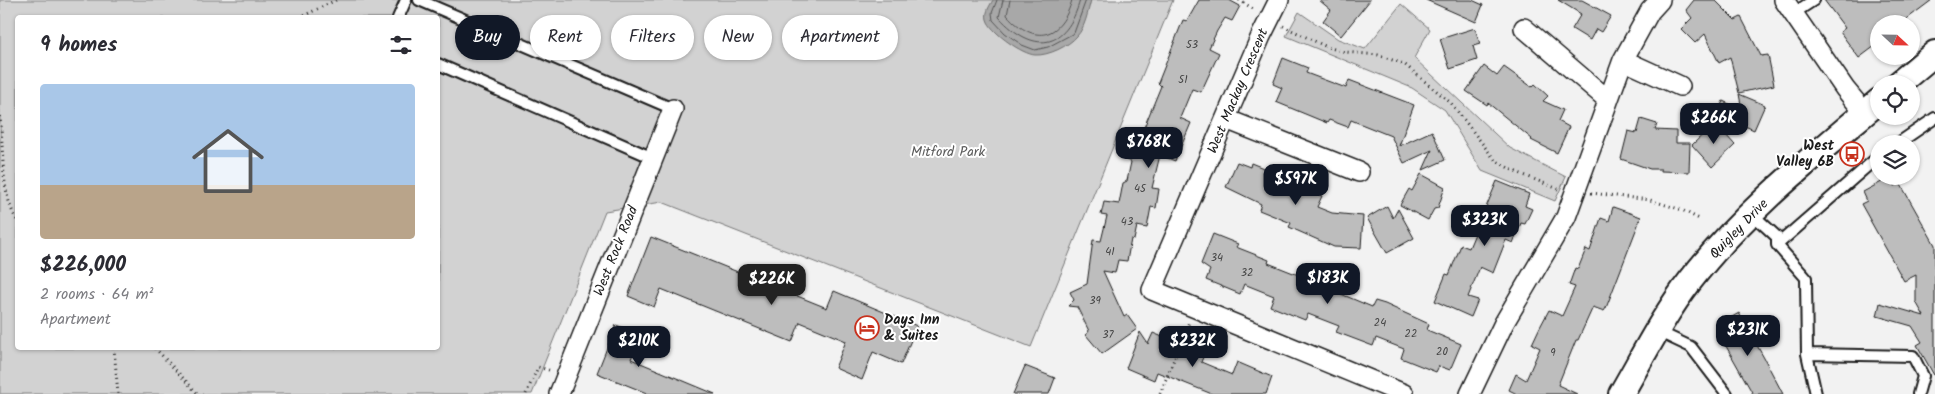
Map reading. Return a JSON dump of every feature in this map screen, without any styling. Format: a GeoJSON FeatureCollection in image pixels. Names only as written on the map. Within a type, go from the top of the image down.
{"type":"FeatureCollection","features":[{"type":"Feature","properties":{"kind":"street","name":"West Mackay Crescent"},"geometry":{"type":"LineString","coordinates":[[1279,0],[1261,36],[1152,290],[1404,394]]}},
{"type":"Feature","properties":{"kind":"street"},"geometry":{"type":"LineString","coordinates":[[1470,394],[1504,323],[1566,217],[1623,60],[1651,4]]}},
{"type":"Feature","properties":{"kind":"street"},"geometry":{"type":"LineString","coordinates":[[1789,6],[1845,89],[1870,106]]}},
{"type":"Feature","properties":{"kind":"street"},"geometry":{"type":"LineString","coordinates":[[1524,28],[1608,100]]}},
{"type":"Feature","properties":{"kind":"street"},"geometry":{"type":"LineString","coordinates":[[1909,75],[1935,53]]}},
{"type":"Feature","properties":{"kind":"street"},"geometry":{"type":"LineString","coordinates":[[1623,60],[1680,86]]}},
{"type":"Feature","properties":{"kind":"street","name":"West Rock Road"},"geometry":{"type":"LineString","coordinates":[[558,394],[673,108]]}},
{"type":"Feature","properties":{"kind":"street","name":"Quigley Drive"},"geometry":{"type":"LineString","coordinates":[[1625,390],[1657,331],[1690,281],[1751,212],[1870,109]]}},
{"type":"Feature","properties":{"kind":"street"},"geometry":{"type":"LineString","coordinates":[[1226,119],[1359,172]]}},
{"type":"Feature","properties":{"kind":"lane"},"geometry":{"type":"LineString","coordinates":[[399,15],[406,0]]}},
{"type":"Feature","properties":{"kind":"lane"},"geometry":{"type":"LineString","coordinates":[[418,0],[673,108]]}},
{"type":"Feature","properties":{"kind":"lane"},"geometry":{"type":"LineString","coordinates":[[1789,6],[1814,0]]}},
{"type":"Feature","properties":{"kind":"lane"},"geometry":{"type":"LineString","coordinates":[[440,65],[654,158]]}},
{"type":"Feature","properties":{"kind":"lane"},"geometry":{"type":"LineString","coordinates":[[1910,135],[1935,118]]}},
{"type":"Feature","properties":{"kind":"lane"},"geometry":{"type":"LineString","coordinates":[[1777,244],[1870,164]]}},
{"type":"Feature","properties":{"kind":"lane"},"geometry":{"type":"LineString","coordinates":[[1751,212],[1777,237],[1777,244],[1806,278],[1806,354],[1816,394]]}},
{"type":"Feature","properties":{"kind":"lane"},"geometry":{"type":"LineString","coordinates":[[1657,331],[1692,347],[1727,394]]}},
{"type":"Feature","properties":{"kind":"lane"},"geometry":{"type":"LineString","coordinates":[[1806,354],[1913,356],[1923,376],[1918,394]]}},
{"type":"Feature","properties":{"kind":"path"},"geometry":{"type":"LineString","coordinates":[[305,15],[336,0]]}},
{"type":"Feature","properties":{"kind":"path"},"geometry":{"type":"LineString","coordinates":[[1239,0],[1258,12]]}},
{"type":"Feature","properties":{"kind":"path"},"geometry":{"type":"LineString","coordinates":[[1283,25],[1327,47],[1345,52],[1378,55],[1408,67],[1451,103],[1495,160],[1514,171],[1562,190]]}},
{"type":"Feature","properties":{"kind":"path"},"geometry":{"type":"LineString","coordinates":[[0,116],[2,194],[8,209],[15,218]]}},
{"type":"Feature","properties":{"kind":"path"},"geometry":{"type":"LineString","coordinates":[[1590,193],[1650,200],[1682,210],[1702,220]]}},
{"type":"Feature","properties":{"kind":"path"},"geometry":{"type":"LineString","coordinates":[[1160,394],[1189,322]]}},
{"type":"Feature","properties":{"kind":"path"},"geometry":{"type":"LineString","coordinates":[[114,350],[118,394]]}},
{"type":"Feature","properties":{"kind":"path"},"geometry":{"type":"LineString","coordinates":[[157,350],[198,394]]}},
{"type":"Feature","properties":{"kind":"path"},"geometry":{"type":"LineString","coordinates":[[526,394],[538,367],[553,371]]}},
{"type":"Feature","properties":{"kind":"green space","name":"Mitford Park"},"geometry":{"type":"Polygon","coordinates":[[[0,0],[1173,0],[1031,347],[662,202],[605,211],[532,394],[0,394],[0,0]]]}},
{"type":"Feature","properties":{"kind":"green space"},"geometry":{"type":"Polygon","coordinates":[[[1401,4],[1430,29],[1414,58],[1510,148],[1566,177],[1555,201],[1482,171],[1445,110],[1412,88],[1286,36],[1299,12],[1338,39],[1365,49],[1401,4]]]}},
{"type":"Feature","properties":{"kind":"water"},"geometry":{"type":"Polygon","coordinates":[[[993,0],[1091,0],[1080,33],[1073,40],[1064,47],[1052,52],[1035,55],[1016,47],[991,27],[987,16],[993,0]]]}},
{"type":"Feature","properties":{"kind":"building"},"geometry":{"type":"Polygon","coordinates":[[[1199,0],[1229,0],[1240,6],[1232,21],[1225,18],[1209,48],[1219,53],[1201,92],[1192,89],[1180,118],[1191,123],[1175,161],[1160,155],[1152,188],[1159,189],[1156,208],[1151,207],[1147,228],[1137,226],[1134,240],[1131,239],[1127,261],[1118,260],[1115,273],[1103,271],[1124,317],[1127,315],[1137,329],[1102,354],[1086,335],[1089,331],[1077,307],[1068,306],[1074,300],[1070,292],[1087,284],[1093,240],[1101,241],[1107,216],[1101,215],[1104,202],[1119,204],[1123,183],[1127,181],[1131,162],[1126,160],[1132,142],[1135,144],[1141,130],[1143,130],[1161,86],[1158,83],[1183,20],[1187,21],[1199,0]]]}},
{"type":"Feature","properties":{"kind":"building"},"geometry":{"type":"Polygon","coordinates":[[[1319,0],[1370,0],[1341,36],[1323,21],[1331,10],[1319,0]]]}},
{"type":"Feature","properties":{"kind":"building"},"geometry":{"type":"Polygon","coordinates":[[[1426,0],[1472,0],[1483,5],[1476,22],[1426,0]]]}},
{"type":"Feature","properties":{"kind":"building"},"geometry":{"type":"Polygon","coordinates":[[[1558,0],[1582,0],[1611,16],[1601,32],[1596,29],[1590,40],[1572,29],[1581,14],[1558,0]]]}},
{"type":"Feature","properties":{"kind":"building"},"geometry":{"type":"Polygon","coordinates":[[[1694,0],[1715,0],[1735,20],[1741,17],[1761,56],[1768,55],[1774,85],[1739,93],[1730,57],[1719,63],[1705,34],[1695,43],[1681,29],[1692,18],[1686,10],[1694,0]]]}},
{"type":"Feature","properties":{"kind":"building"},"geometry":{"type":"Polygon","coordinates":[[[1824,0],[1932,0],[1912,15],[1870,15],[1870,50],[1859,58],[1840,32],[1845,28],[1824,0]]]}},
{"type":"Feature","properties":{"kind":"building"},"geometry":{"type":"Polygon","coordinates":[[[1475,28],[1480,44],[1473,46],[1477,60],[1450,69],[1440,39],[1475,28]]]}},
{"type":"Feature","properties":{"kind":"building"},"geometry":{"type":"Polygon","coordinates":[[[1283,58],[1308,68],[1306,73],[1346,88],[1349,80],[1414,105],[1399,146],[1432,131],[1445,160],[1423,170],[1432,150],[1404,163],[1391,136],[1351,120],[1348,127],[1329,120],[1327,123],[1276,102],[1282,88],[1273,84],[1283,58]]]}},
{"type":"Feature","properties":{"kind":"building"},"geometry":{"type":"Polygon","coordinates":[[[1484,66],[1497,76],[1504,67],[1532,87],[1535,84],[1548,96],[1543,101],[1563,110],[1558,121],[1569,127],[1557,153],[1531,140],[1488,103],[1487,105],[1466,91],[1484,66]]]}},
{"type":"Feature","properties":{"kind":"building"},"geometry":{"type":"Polygon","coordinates":[[[1739,94],[1765,105],[1754,130],[1717,114],[1723,101],[1742,110],[1739,94]]]}},
{"type":"Feature","properties":{"kind":"building"},"geometry":{"type":"Polygon","coordinates":[[[1641,119],[1657,124],[1655,130],[1676,131],[1676,143],[1690,143],[1689,172],[1650,169],[1621,159],[1628,131],[1637,133],[1641,119]]]}},
{"type":"Feature","properties":{"kind":"building"},"geometry":{"type":"Polygon","coordinates":[[[1715,123],[1735,145],[1712,167],[1692,145],[1715,123]]]}},
{"type":"Feature","properties":{"kind":"building"},"geometry":{"type":"Polygon","coordinates":[[[1237,162],[1250,167],[1251,163],[1303,184],[1301,188],[1322,196],[1317,207],[1332,213],[1363,216],[1361,248],[1334,247],[1289,227],[1291,223],[1259,210],[1261,204],[1226,187],[1237,162]]]}},
{"type":"Feature","properties":{"kind":"building"},"geometry":{"type":"Polygon","coordinates":[[[1421,174],[1445,187],[1438,208],[1434,209],[1428,220],[1400,205],[1409,189],[1412,191],[1421,174]]]}},
{"type":"Feature","properties":{"kind":"building"},"geometry":{"type":"Polygon","coordinates":[[[1497,181],[1529,194],[1525,206],[1532,209],[1525,224],[1521,223],[1513,243],[1506,240],[1493,273],[1480,267],[1468,297],[1478,300],[1471,317],[1435,301],[1446,274],[1449,275],[1461,245],[1469,248],[1497,181]]]}},
{"type":"Feature","properties":{"kind":"building"},"geometry":{"type":"Polygon","coordinates":[[[1876,185],[1901,185],[1935,245],[1935,377],[1917,345],[1922,342],[1912,326],[1877,316],[1880,303],[1924,316],[1916,302],[1916,275],[1904,281],[1861,204],[1867,201],[1863,192],[1876,185]]]}},
{"type":"Feature","properties":{"kind":"building"},"geometry":{"type":"Polygon","coordinates":[[[1387,206],[1393,218],[1398,209],[1414,238],[1387,253],[1367,218],[1387,206]]]}},
{"type":"Feature","properties":{"kind":"building"},"geometry":{"type":"Polygon","coordinates":[[[1613,207],[1641,217],[1606,308],[1604,311],[1593,307],[1578,340],[1576,340],[1558,385],[1577,394],[1517,394],[1509,390],[1516,374],[1526,380],[1540,348],[1532,344],[1539,329],[1549,310],[1562,316],[1575,287],[1569,285],[1575,268],[1578,269],[1586,249],[1590,251],[1601,218],[1609,221],[1613,207]]]}},
{"type":"Feature","properties":{"kind":"building"},"geometry":{"type":"Polygon","coordinates":[[[1213,234],[1238,244],[1236,247],[1269,260],[1268,263],[1306,278],[1307,276],[1320,280],[1325,278],[1331,285],[1329,289],[1372,307],[1375,301],[1429,324],[1427,330],[1461,344],[1450,370],[1439,366],[1436,372],[1401,358],[1404,349],[1376,338],[1373,346],[1336,332],[1339,326],[1308,314],[1305,320],[1270,306],[1274,296],[1244,284],[1240,294],[1206,280],[1210,270],[1201,264],[1213,234]]]}},
{"type":"Feature","properties":{"kind":"building"},"geometry":{"type":"Polygon","coordinates":[[[651,237],[827,308],[834,291],[917,326],[901,364],[873,352],[862,380],[835,368],[846,341],[800,322],[792,342],[661,289],[654,307],[628,296],[651,237]]]}},
{"type":"Feature","properties":{"kind":"building"},"geometry":{"type":"Polygon","coordinates":[[[1739,313],[1783,394],[1753,394],[1722,339],[1716,326],[1739,313]]]}},
{"type":"Feature","properties":{"kind":"building"},"geometry":{"type":"Polygon","coordinates":[[[616,325],[641,334],[631,359],[715,394],[649,394],[597,373],[616,325]]]}},
{"type":"Feature","properties":{"kind":"building"},"geometry":{"type":"Polygon","coordinates":[[[1140,332],[1148,344],[1153,333],[1189,348],[1191,343],[1206,350],[1201,362],[1232,375],[1237,362],[1272,377],[1266,394],[1212,394],[1157,372],[1154,380],[1126,368],[1140,332]]]}},
{"type":"Feature","properties":{"kind":"building"},"geometry":{"type":"Polygon","coordinates":[[[1025,366],[1055,378],[1049,394],[1013,394],[1025,366]]]}},
{"type":"Feature","properties":{"kind":"place","name":"West Valley 6B"},"geometry":{"type":"Point","coordinates":[1852,154]}},
{"type":"Feature","properties":{"kind":"place","name":"Days Inn & Suites"},"geometry":{"type":"Point","coordinates":[867,328]}}]}
